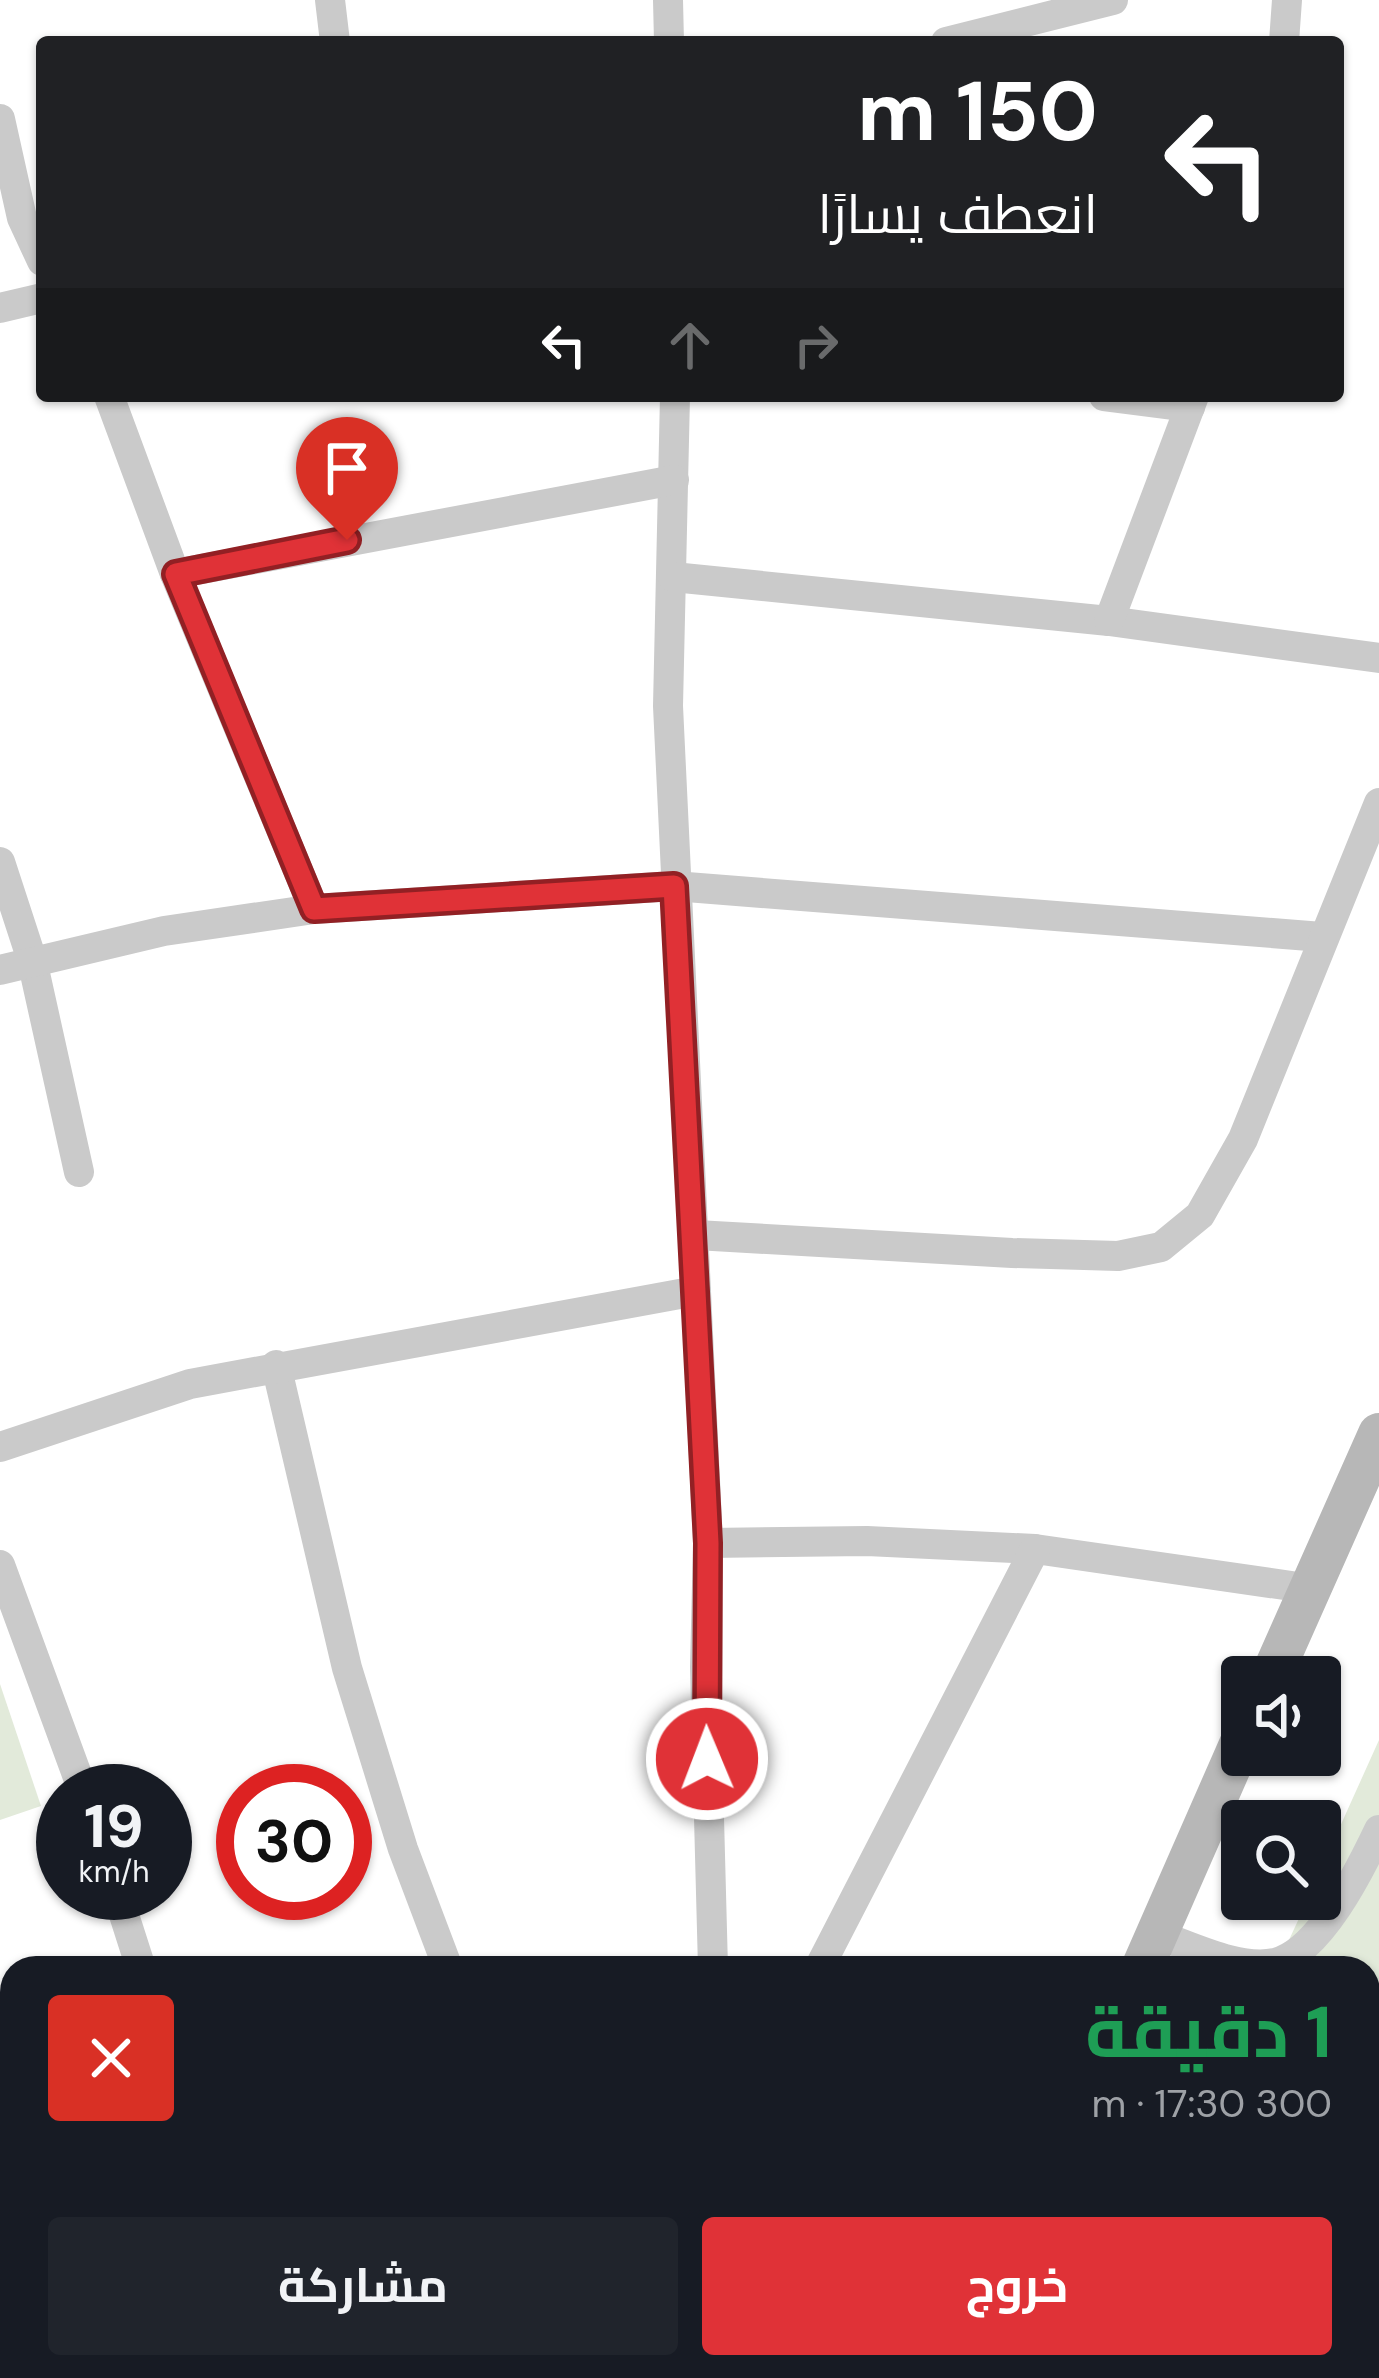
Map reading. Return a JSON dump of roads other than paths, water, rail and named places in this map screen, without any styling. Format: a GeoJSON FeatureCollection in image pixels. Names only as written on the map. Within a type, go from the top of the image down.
{"type":"FeatureCollection","features":[{"type":"Feature","properties":{"kind":"main road"},"geometry":{"type":"LineString","coordinates":[[1281,1656],[1379,1434]]}},
{"type":"Feature","properties":{"kind":"main road"},"geometry":{"type":"LineString","coordinates":[[1148,1951],[1226,1776]]}},
{"type":"Feature","properties":{"kind":"street"},"geometry":{"type":"LineString","coordinates":[[330,0],[334,36]]}},
{"type":"Feature","properties":{"kind":"street"},"geometry":{"type":"LineString","coordinates":[[668,0],[669,36]]}},
{"type":"Feature","properties":{"kind":"street"},"geometry":{"type":"LineString","coordinates":[[970,36],[1113,0]]}},
{"type":"Feature","properties":{"kind":"street"},"geometry":{"type":"LineString","coordinates":[[1284,36],[1287,0]]}},
{"type":"Feature","properties":{"kind":"street"},"geometry":{"type":"LineString","coordinates":[[0,119],[22,218],[36,248]]}},
{"type":"Feature","properties":{"kind":"street"},"geometry":{"type":"LineString","coordinates":[[0,308],[36,299]]}},
{"type":"Feature","properties":{"kind":"street"},"geometry":{"type":"LineString","coordinates":[[111,402],[176,574],[314,909]]}},
{"type":"Feature","properties":{"kind":"street"},"geometry":{"type":"LineString","coordinates":[[675,402],[668,706],[708,1543],[705,1667],[713,1956]]}},
{"type":"Feature","properties":{"kind":"street"},"geometry":{"type":"LineString","coordinates":[[1109,621],[1192,402]]}},
{"type":"Feature","properties":{"kind":"street"},"geometry":{"type":"LineString","coordinates":[[176,574],[674,480]]}},
{"type":"Feature","properties":{"kind":"street"},"geometry":{"type":"LineString","coordinates":[[673,577],[1109,621],[1379,658]]}},
{"type":"Feature","properties":{"kind":"street"},"geometry":{"type":"LineString","coordinates":[[696,1235],[1118,1256],[1161,1247],[1200,1215],[1243,1139],[1379,803]]}},
{"type":"Feature","properties":{"kind":"street"},"geometry":{"type":"LineString","coordinates":[[0,862],[32,960],[79,1172]]}},
{"type":"Feature","properties":{"kind":"street"},"geometry":{"type":"LineString","coordinates":[[0,970],[164,931],[314,909],[674,886],[1322,937]]}},
{"type":"Feature","properties":{"kind":"street"},"geometry":{"type":"LineString","coordinates":[[0,1448],[107,1408],[276,1365],[695,1291]]}},
{"type":"Feature","properties":{"kind":"street"},"geometry":{"type":"LineString","coordinates":[[276,1365],[347,1668],[403,1849],[443,1956]]}},
{"type":"Feature","properties":{"kind":"street"},"geometry":{"type":"LineString","coordinates":[[708,1543],[867,1541],[1035,1549],[1312,1589]]}},
{"type":"Feature","properties":{"kind":"street"},"geometry":{"type":"LineString","coordinates":[[824,1956],[1035,1549]]}},
{"type":"Feature","properties":{"kind":"street"},"geometry":{"type":"LineString","coordinates":[[0,1564],[73,1764]]}},
{"type":"Feature","properties":{"kind":"street"},"geometry":{"type":"LineString","coordinates":[[1288,1956],[1349,1892],[1379,1830]]}},
{"type":"Feature","properties":{"kind":"street"},"geometry":{"type":"LineString","coordinates":[[126,1920],[137,1956]]}},
{"type":"Feature","properties":{"kind":"street"},"geometry":{"type":"LineString","coordinates":[[1148,1951],[1189,1956]]}}]}
